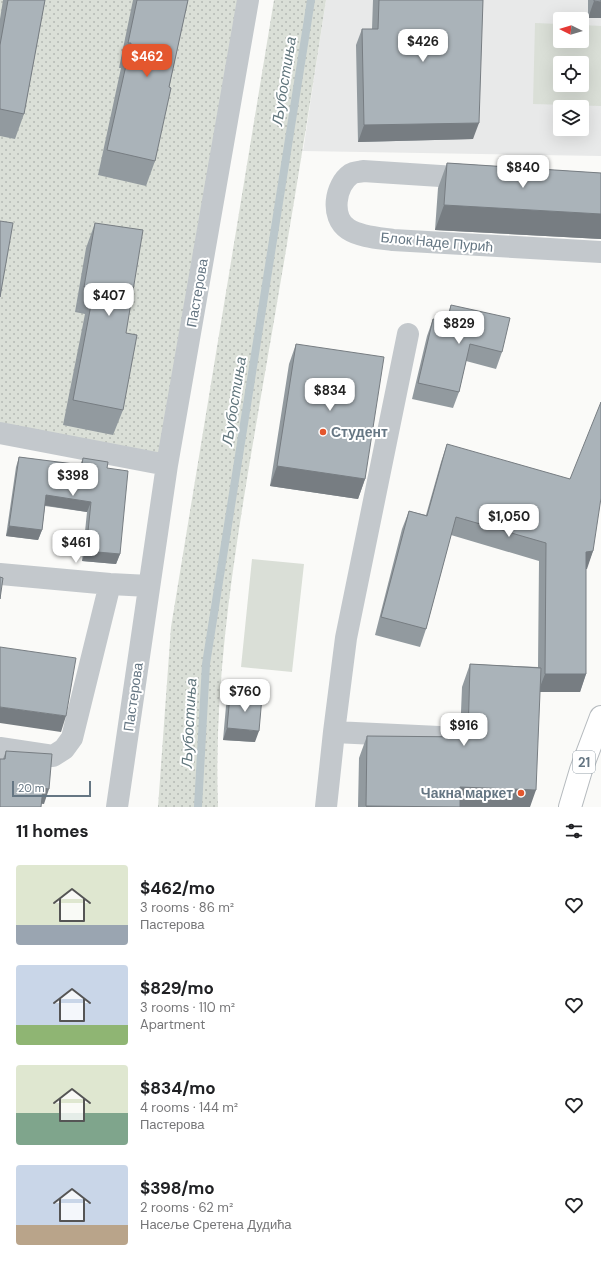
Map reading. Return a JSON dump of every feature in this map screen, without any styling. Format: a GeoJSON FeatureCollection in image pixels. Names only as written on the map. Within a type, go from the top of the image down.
{"type":"FeatureCollection","features":[{"type":"Feature","properties":{"kind":"main road","name":"21"},"geometry":{"type":"LineString","coordinates":[[570,807],[581,770],[601,717]]}},
{"type":"Feature","properties":{"kind":"street","name":"Пастерова"},"geometry":{"type":"LineString","coordinates":[[117,807],[167,466],[248,0]]}},
{"type":"Feature","properties":{"kind":"street","name":"Блок Наде Пурић"},"geometry":{"type":"LineString","coordinates":[[490,179],[363,171],[351,174],[342,184],[336,199],[338,216],[347,228],[363,234],[393,240],[601,252]]}},
{"type":"Feature","properties":{"kind":"street"},"geometry":{"type":"LineString","coordinates":[[326,807],[346,638],[408,334]]}},
{"type":"Feature","properties":{"kind":"street"},"geometry":{"type":"LineString","coordinates":[[0,433],[167,466]]}},
{"type":"Feature","properties":{"kind":"street"},"geometry":{"type":"LineString","coordinates":[[0,574],[149,586]]}},
{"type":"Feature","properties":{"kind":"street"},"geometry":{"type":"LineString","coordinates":[[0,748],[53,756],[64,749],[72,738],[110,584]]}},
{"type":"Feature","properties":{"kind":"street"},"geometry":{"type":"LineString","coordinates":[[334,732],[439,737]]}},
{"type":"Feature","properties":{"kind":"shaded area"},"geometry":{"type":"Polygon","coordinates":[[[0,0],[248,0],[167,465],[0,433],[0,0]]]}},
{"type":"Feature","properties":{"kind":"shaded area"},"geometry":{"type":"Polygon","coordinates":[[[274,0],[326,0],[295,198],[244,498],[229,601],[219,704],[217,756],[218,807],[158,807],[171,627],[274,0]]]}},
{"type":"Feature","properties":{"kind":"shaded area"},"geometry":{"type":"Polygon","coordinates":[[[326,0],[601,0],[601,156],[303,151],[326,0]]]}},
{"type":"Feature","properties":{"kind":"shaded area"},"geometry":{"type":"Polygon","coordinates":[[[535,23],[553,24],[553,48],[589,48],[589,25],[601,26],[601,106],[589,106],[589,100],[553,100],[553,105],[533,104],[535,23]]]}},
{"type":"Feature","properties":{"kind":"shaded area"},"geometry":{"type":"Polygon","coordinates":[[[252,559],[304,564],[292,672],[241,667],[252,559]]]}},
{"type":"Feature","properties":{"kind":"building"},"geometry":{"type":"Polygon","coordinates":[[[8,0],[45,0],[24,114],[0,109],[0,45],[8,0]]]}},
{"type":"Feature","properties":{"kind":"building"},"geometry":{"type":"Polygon","coordinates":[[[137,0],[188,0],[155,161],[107,150],[131,43],[128,43],[137,0]]]}},
{"type":"Feature","properties":{"kind":"building"},"geometry":{"type":"Polygon","coordinates":[[[379,0],[483,0],[479,123],[364,125],[362,29],[378,29],[379,0]]]}},
{"type":"Feature","properties":{"kind":"building"},"geometry":{"type":"Polygon","coordinates":[[[601,0],[601,2],[594,1],[601,0]]]}},
{"type":"Feature","properties":{"kind":"building"},"geometry":{"type":"Polygon","coordinates":[[[447,163],[601,173],[601,214],[444,205],[447,163]]]}},
{"type":"Feature","properties":{"kind":"building"},"geometry":{"type":"Polygon","coordinates":[[[0,221],[13,223],[0,297],[0,221]]]}},
{"type":"Feature","properties":{"kind":"building"},"geometry":{"type":"Polygon","coordinates":[[[95,223],[143,230],[126,333],[137,335],[123,410],[73,400],[94,289],[84,287],[95,223]]]}},
{"type":"Feature","properties":{"kind":"building"},"geometry":{"type":"Polygon","coordinates":[[[451,305],[510,318],[502,352],[470,344],[459,392],[418,383],[433,319],[447,322],[451,305]]]}},
{"type":"Feature","properties":{"kind":"building","name":"Студент"},"geometry":{"type":"Polygon","coordinates":[[[296,344],[384,357],[365,479],[277,466],[296,344]]]}},
{"type":"Feature","properties":{"kind":"building"},"geometry":{"type":"Polygon","coordinates":[[[601,402],[601,498],[593,551],[586,552],[586,674],[545,674],[546,543],[456,517],[426,629],[381,617],[409,511],[427,516],[447,444],[570,479],[601,402]]]}},
{"type":"Feature","properties":{"kind":"building"},"geometry":{"type":"Polygon","coordinates":[[[19,457],[82,465],[83,458],[108,462],[107,468],[128,471],[120,554],[86,551],[91,502],[46,495],[42,530],[9,526],[19,457]]]}},
{"type":"Feature","properties":{"kind":"building"},"geometry":{"type":"Polygon","coordinates":[[[0,577],[3,578],[0,599],[0,577]]]}},
{"type":"Feature","properties":{"kind":"building"},"geometry":{"type":"Polygon","coordinates":[[[0,647],[76,658],[66,716],[0,707],[0,647]]]}},
{"type":"Feature","properties":{"kind":"building"},"geometry":{"type":"Polygon","coordinates":[[[470,664],[541,668],[536,790],[460,787],[460,807],[366,806],[367,736],[468,737],[470,664]]]}},
{"type":"Feature","properties":{"kind":"building"},"geometry":{"type":"Polygon","coordinates":[[[230,695],[262,697],[259,731],[227,728],[230,695]]]}},
{"type":"Feature","properties":{"kind":"building"},"geometry":{"type":"Polygon","coordinates":[[[6,751],[52,754],[49,789],[43,788],[41,807],[0,807],[0,759],[5,759],[6,751]]]}},
{"type":"Feature","properties":{"kind":"waterway","name":"Љубостиња"},"geometry":{"type":"LineString","coordinates":[[198,807],[206,664],[311,0]]}},
{"type":"Feature","properties":{"kind":"place","name":"Студент"},"geometry":{"type":"Point","coordinates":[323,432]}},
{"type":"Feature","properties":{"kind":"place","name":"Чакна маркет"},"geometry":{"type":"Point","coordinates":[521,793]}}]}
